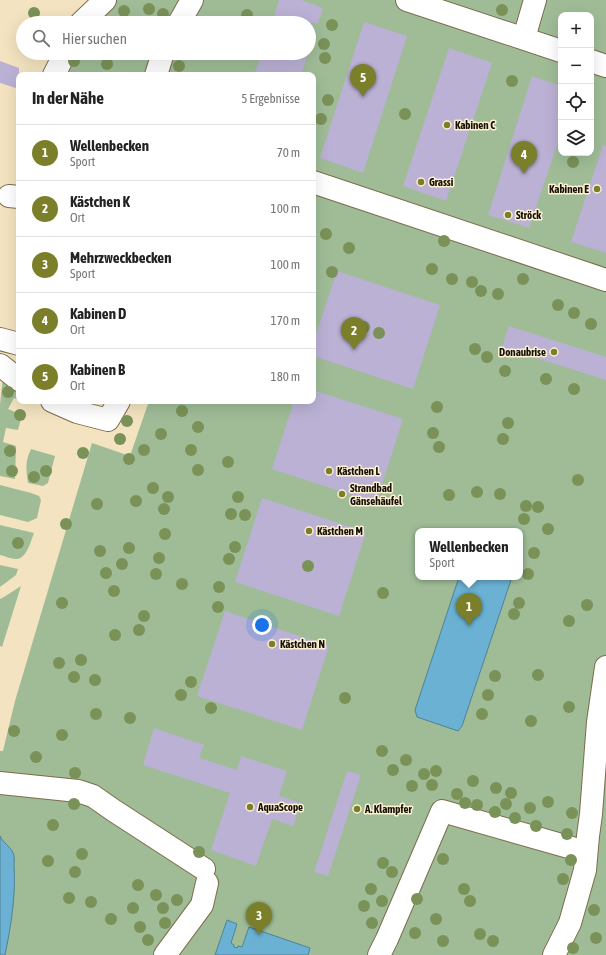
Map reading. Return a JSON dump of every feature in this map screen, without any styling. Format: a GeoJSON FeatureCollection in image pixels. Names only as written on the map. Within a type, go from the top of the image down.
{"type":"FeatureCollection","features":[{"type":"Feature","properties":{"kind":"street"},"geometry":{"type":"LineString","coordinates":[[89,16],[105,0]]}},
{"type":"Feature","properties":{"kind":"street"},"geometry":{"type":"LineString","coordinates":[[183,16],[192,0]]}},
{"type":"Feature","properties":{"kind":"street"},"geometry":{"type":"LineString","coordinates":[[406,0],[558,50]]}},
{"type":"Feature","properties":{"kind":"street"},"geometry":{"type":"LineString","coordinates":[[524,38],[535,0]]}},
{"type":"Feature","properties":{"kind":"street"},"geometry":{"type":"LineString","coordinates":[[56,72],[62,60]]}},
{"type":"Feature","properties":{"kind":"street"},"geometry":{"type":"LineString","coordinates":[[157,72],[161,60]]}},
{"type":"Feature","properties":{"kind":"street"},"geometry":{"type":"LineString","coordinates":[[594,62],[606,66]]}},
{"type":"Feature","properties":{"kind":"street"},"geometry":{"type":"LineString","coordinates":[[316,183],[606,280]]}},
{"type":"Feature","properties":{"kind":"street"},"geometry":{"type":"LineString","coordinates":[[0,339],[16,343]]}},
{"type":"Feature","properties":{"kind":"street"},"geometry":{"type":"LineString","coordinates":[[0,365],[16,378]]}},
{"type":"Feature","properties":{"kind":"street"},"geometry":{"type":"LineString","coordinates":[[59,404],[77,412],[108,420],[117,404]]}},
{"type":"Feature","properties":{"kind":"street"},"geometry":{"type":"LineString","coordinates":[[554,955],[570,923],[585,870],[602,723],[606,668]]}},
{"type":"Feature","properties":{"kind":"street"},"geometry":{"type":"LineString","coordinates":[[0,783],[78,791],[93,796],[206,876],[202,905],[165,955]]}},
{"type":"Feature","properties":{"kind":"street"},"geometry":{"type":"LineString","coordinates":[[379,955],[442,811],[586,852]]}},
{"type":"Feature","properties":{"kind":"green space","name":"Strandbad Gänsehäufel"},"geometry":{"type":"Polygon","coordinates":[[[92,0],[606,0],[606,955],[0,955],[0,751],[3,751],[15,701],[92,443],[130,456],[148,404],[316,404],[316,72],[47,72],[52,60],[316,60],[316,16],[76,16],[92,0]]]}},
{"type":"Feature","properties":{"kind":"green space"},"geometry":{"type":"Polygon","coordinates":[[[3,376],[16,386],[16,399],[14,398],[8,409],[22,415],[18,430],[6,428],[3,442],[16,446],[15,479],[0,476],[0,405],[3,376]]]}},
{"type":"Feature","properties":{"kind":"green space"},"geometry":{"type":"Polygon","coordinates":[[[31,449],[55,456],[48,483],[43,486],[28,483],[26,466],[31,449]]]}},
{"type":"Feature","properties":{"kind":"green space"},"geometry":{"type":"Polygon","coordinates":[[[0,485],[39,496],[41,500],[37,518],[28,522],[0,515],[0,485]]]}},
{"type":"Feature","properties":{"kind":"green space"},"geometry":{"type":"Polygon","coordinates":[[[0,525],[34,533],[28,549],[23,556],[14,559],[0,555],[0,525]]]}},
{"type":"Feature","properties":{"kind":"green space"},"geometry":{"type":"Polygon","coordinates":[[[0,565],[18,569],[16,575],[0,587],[0,565]]]}},
{"type":"Feature","properties":{"kind":"green space"},"geometry":{"type":"Polygon","coordinates":[[[21,586],[2,647],[0,646],[0,599],[21,586]]]}},
{"type":"Feature","properties":{"kind":"water"},"geometry":{"type":"Polygon","coordinates":[[[458,580],[511,580],[462,726],[458,731],[417,717],[415,710],[458,580]]]}},
{"type":"Feature","properties":{"kind":"water"},"geometry":{"type":"Polygon","coordinates":[[[0,836],[14,854],[14,899],[5,955],[0,955],[0,836]]]}},
{"type":"Feature","properties":{"kind":"water"},"geometry":{"type":"Polygon","coordinates":[[[227,920],[237,924],[231,943],[234,947],[242,947],[249,927],[310,948],[308,955],[215,955],[227,920]]]}},
{"type":"Feature","properties":{"kind":"building"},"geometry":{"type":"Polygon","coordinates":[[[279,0],[301,0],[323,8],[318,23],[316,23],[316,16],[274,16],[279,0]]]}},
{"type":"Feature","properties":{"kind":"building"},"geometry":{"type":"Polygon","coordinates":[[[364,22],[407,36],[363,173],[320,158],[364,22]]]}},
{"type":"Feature","properties":{"kind":"building","name":"Kabinen C"},"geometry":{"type":"Polygon","coordinates":[[[449,48],[492,63],[446,201],[403,186],[449,48]]]}},
{"type":"Feature","properties":{"kind":"building"},"geometry":{"type":"Polygon","coordinates":[[[259,60],[306,60],[302,72],[255,72],[259,60]]]}},
{"type":"Feature","properties":{"kind":"building"},"geometry":{"type":"Polygon","coordinates":[[[0,61],[19,68],[19,72],[16,72],[16,88],[0,83],[0,61]]]}},
{"type":"Feature","properties":{"kind":"building"},"geometry":{"type":"Polygon","coordinates":[[[532,76],[558,85],[558,142],[529,228],[488,215],[532,76]]]}},
{"type":"Feature","properties":{"kind":"building","name":"Kabinen E"},"geometry":{"type":"Polygon","coordinates":[[[603,145],[606,146],[606,253],[571,242],[603,145]]]}},
{"type":"Feature","properties":{"kind":"building"},"geometry":{"type":"Polygon","coordinates":[[[337,271],[440,305],[413,389],[316,357],[316,334],[337,271]]]}},
{"type":"Feature","properties":{"kind":"building","name":"Donaubrise"},"geometry":{"type":"Polygon","coordinates":[[[509,326],[606,357],[606,380],[502,347],[509,326]]]}},
{"type":"Feature","properties":{"kind":"building"},"geometry":{"type":"Polygon","coordinates":[[[316,391],[403,419],[376,503],[272,469],[293,404],[316,404],[316,391]]]}},
{"type":"Feature","properties":{"kind":"building"},"geometry":{"type":"Polygon","coordinates":[[[262,498],[366,532],[339,616],[235,582],[262,498]]]}},
{"type":"Feature","properties":{"kind":"building"},"geometry":{"type":"Polygon","coordinates":[[[225,611],[329,646],[302,730],[197,696],[225,611]]]}},
{"type":"Feature","properties":{"kind":"building","name":"AquaScope"},"geometry":{"type":"Polygon","coordinates":[[[154,728],[204,745],[199,758],[237,770],[241,756],[287,771],[279,796],[301,803],[293,826],[272,819],[256,866],[211,850],[230,793],[143,765],[154,728]]]}},
{"type":"Feature","properties":{"kind":"building"},"geometry":{"type":"Polygon","coordinates":[[[347,771],[361,775],[328,876],[314,872],[347,771]]]}},
{"type":"Feature","properties":{"kind":"place","name":"Kabinen B"},"geometry":{"type":"Point","coordinates":[363,97]}},
{"type":"Feature","properties":{"kind":"place","name":"Kabinen C"},"geometry":{"type":"Point","coordinates":[447,125]}},
{"type":"Feature","properties":{"kind":"place","name":"Kabinen D"},"geometry":{"type":"Point","coordinates":[524,174]}},
{"type":"Feature","properties":{"kind":"place","name":"Grassi"},"geometry":{"type":"Point","coordinates":[421,182]}},
{"type":"Feature","properties":{"kind":"place","name":"Kabinen E"},"geometry":{"type":"Point","coordinates":[597,189]}},
{"type":"Feature","properties":{"kind":"place","name":"Ströck"},"geometry":{"type":"Point","coordinates":[508,215]}},
{"type":"Feature","properties":{"kind":"place","name":"Kästchen K"},"geometry":{"type":"Point","coordinates":[354,350]}},
{"type":"Feature","properties":{"kind":"place","name":"Donaubrise"},"geometry":{"type":"Point","coordinates":[554,352]}},
{"type":"Feature","properties":{"kind":"place","name":"Kästchen L"},"geometry":{"type":"Point","coordinates":[329,471]}},
{"type":"Feature","properties":{"kind":"place","name":"Strandbad Gänsehäufel"},"geometry":{"type":"Point","coordinates":[342,494]}},
{"type":"Feature","properties":{"kind":"place","name":"Kästchen M"},"geometry":{"type":"Point","coordinates":[309,531]}},
{"type":"Feature","properties":{"kind":"place","name":"Wellenbecken"},"geometry":{"type":"Point","coordinates":[469,626]}},
{"type":"Feature","properties":{"kind":"place","name":"Kästchen N"},"geometry":{"type":"Point","coordinates":[272,644]}},
{"type":"Feature","properties":{"kind":"place","name":"AquaScope"},"geometry":{"type":"Point","coordinates":[250,807]}},
{"type":"Feature","properties":{"kind":"place","name":"A. Klampfer"},"geometry":{"type":"Point","coordinates":[357,809]}},
{"type":"Feature","properties":{"kind":"place","name":"Mehrzweckbecken"},"geometry":{"type":"Point","coordinates":[259,935]}}]}
